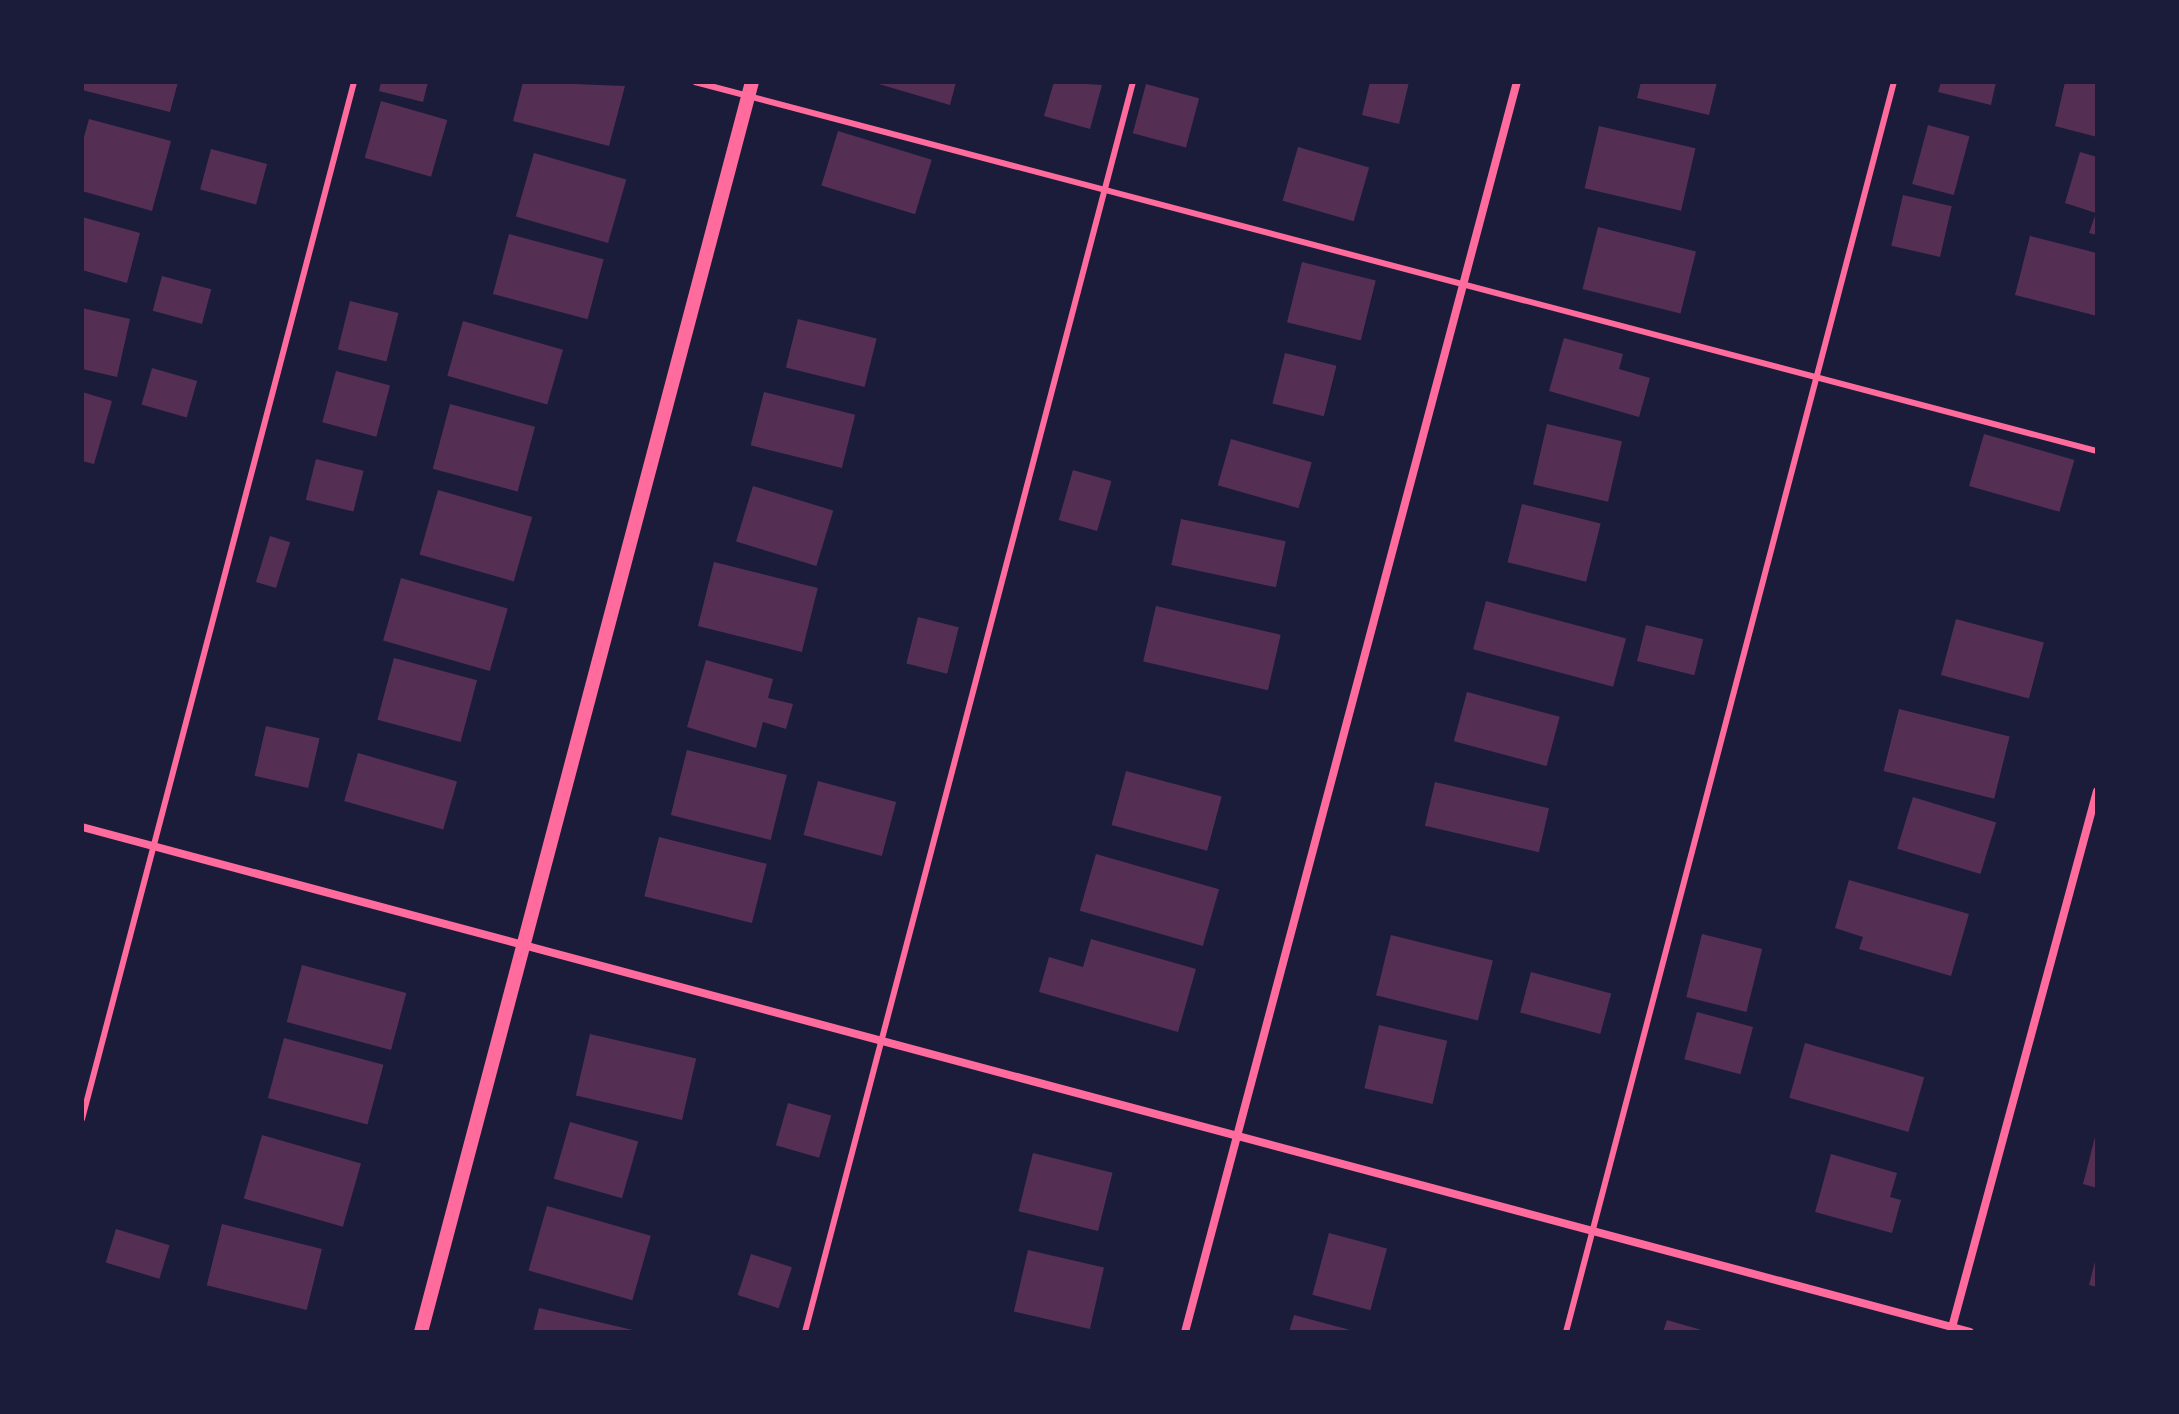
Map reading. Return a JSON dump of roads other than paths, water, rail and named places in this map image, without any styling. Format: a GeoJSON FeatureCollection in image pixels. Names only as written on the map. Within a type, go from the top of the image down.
{"type":"FeatureCollection","features":[{"type":"Feature","properties":{"kind":"street"},"geometry":{"type":"LineString","coordinates":[[1185,1332],[1517,82]]}},
{"type":"Feature","properties":{"kind":"street"},"geometry":{"type":"LineString","coordinates":[[421,1332],[750,89]]}},
{"type":"Feature","properties":{"kind":"street"},"geometry":{"type":"LineString","coordinates":[[1952,1330],[2097,791]]}},
{"type":"Feature","properties":{"kind":"street"},"geometry":{"type":"LineString","coordinates":[[82,827],[1595,1229],[1952,1330],[1970,1332]]}},
{"type":"Feature","properties":{"kind":"lane"},"geometry":{"type":"LineString","coordinates":[[82,1119],[354,82]]}},
{"type":"Feature","properties":{"kind":"lane"},"geometry":{"type":"LineString","coordinates":[[695,82],[750,89],[1107,193],[2097,451]]}},
{"type":"Feature","properties":{"kind":"lane"},"geometry":{"type":"LineString","coordinates":[[805,1332],[1107,193],[1133,82]]}},
{"type":"Feature","properties":{"kind":"lane"},"geometry":{"type":"LineString","coordinates":[[1566,1332],[1894,82]]}}]}
